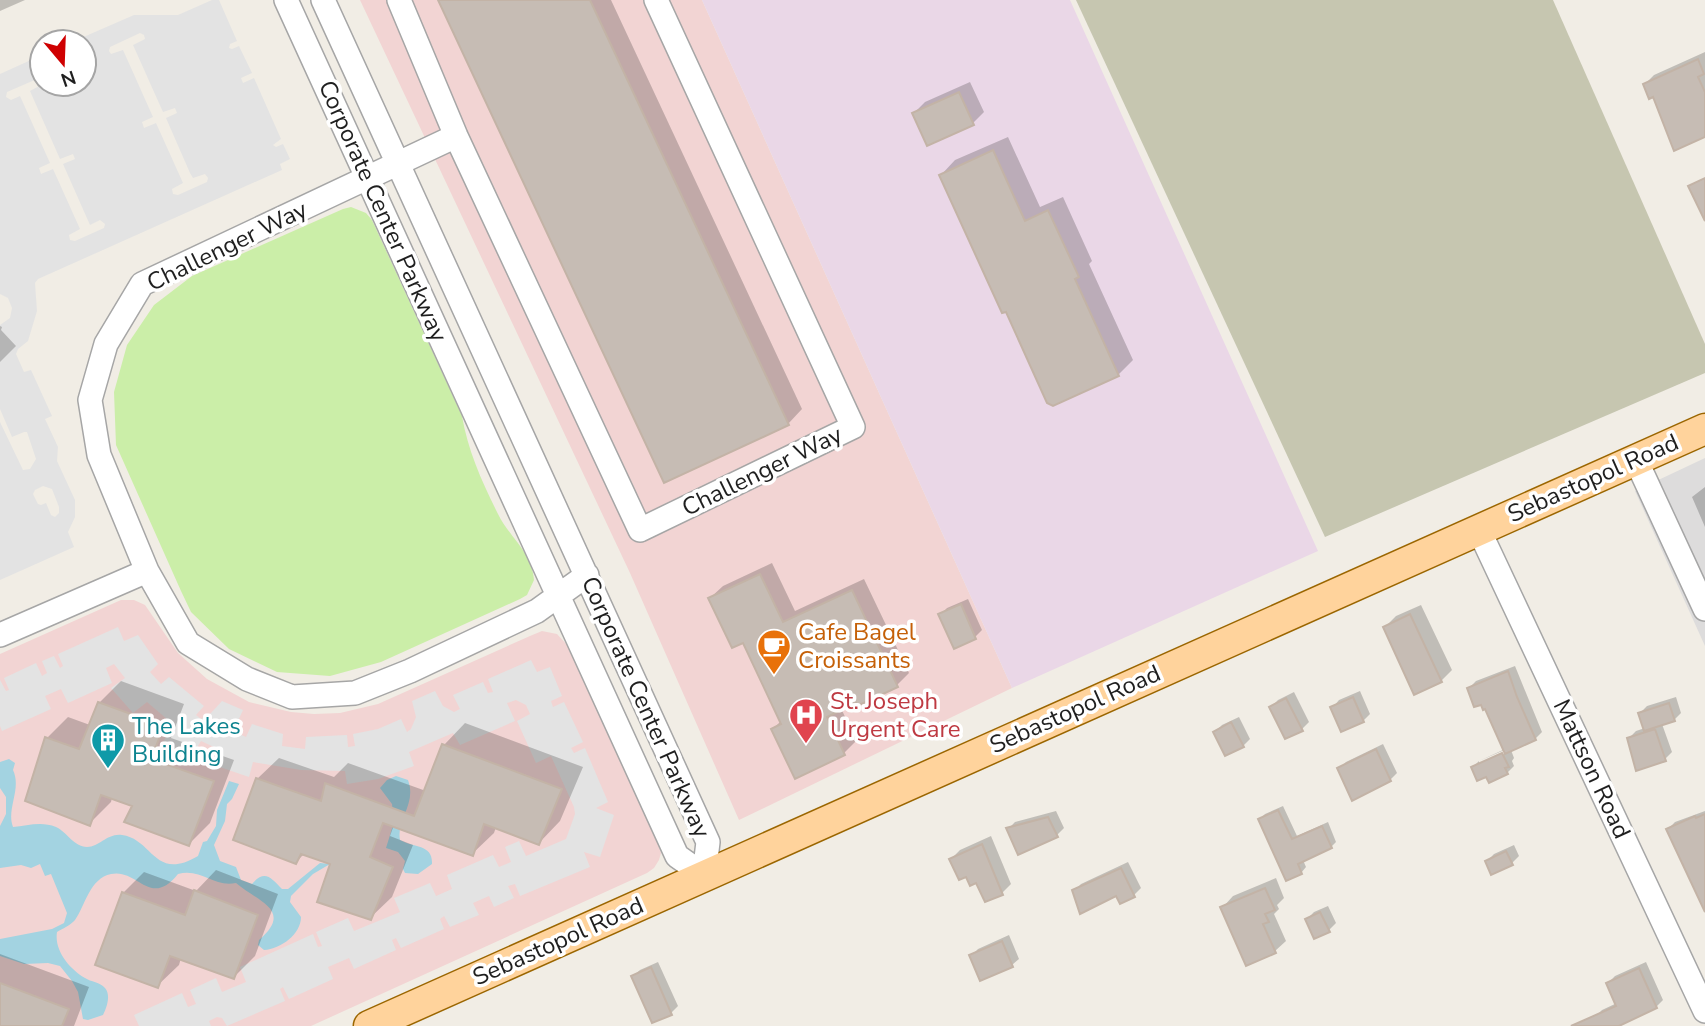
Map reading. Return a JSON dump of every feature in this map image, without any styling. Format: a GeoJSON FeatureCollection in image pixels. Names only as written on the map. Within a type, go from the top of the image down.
{"type":"FeatureCollection","features":[{"type":"Feature","properties":{"kind":"main road","name":"Sebastopol Road"},"geometry":{"type":"LineString","coordinates":[[378,1024],[704,875],[1705,429]]}},
{"type":"Feature","properties":{"kind":"street","name":"Corporate Center Parkway"},"geometry":{"type":"LineString","coordinates":[[286,0],[677,856],[704,875],[708,842],[323,0]]}},
{"type":"Feature","properties":{"kind":"street","name":"Challenger Way"},"geometry":{"type":"LineString","coordinates":[[399,0],[456,136],[640,530],[853,427],[656,0]]}},
{"type":"Feature","properties":{"kind":"street","name":"Challenger Way"},"geometry":{"type":"LineString","coordinates":[[456,136],[142,284],[106,344],[90,400],[99,455],[147,571],[188,643],[247,678],[292,697],[355,693],[410,671],[537,611],[587,575]]}},
{"type":"Feature","properties":{"kind":"street"},"geometry":{"type":"LineString","coordinates":[[1636,460],[1699,581],[1705,609]]}},
{"type":"Feature","properties":{"kind":"street","name":"Mattson Road"},"geometry":{"type":"LineString","coordinates":[[1478,528],[1705,1010]]}},
{"type":"Feature","properties":{"kind":"street"},"geometry":{"type":"LineString","coordinates":[[0,635],[147,571]]}},
{"type":"Feature","properties":{"kind":"shaded area"},"geometry":{"type":"Polygon","coordinates":[[[212,0],[219,0],[237,41],[230,44],[229,48],[239,46],[252,73],[241,78],[243,83],[254,78],[281,139],[273,145],[276,147],[283,144],[290,159],[280,164],[282,170],[38,279],[35,283],[37,311],[28,341],[16,354],[24,372],[31,370],[52,416],[45,419],[58,447],[57,461],[75,500],[75,517],[68,532],[74,547],[0,580],[0,422],[23,470],[30,469],[36,459],[27,432],[12,437],[0,409],[0,325],[10,318],[12,308],[8,298],[0,294],[0,74],[28,61],[28,83],[7,92],[6,97],[11,100],[20,96],[50,163],[39,168],[41,174],[53,169],[80,229],[69,235],[70,240],[75,241],[104,228],[105,224],[100,220],[90,225],[63,164],[75,159],[73,154],[60,159],[33,98],[98,98],[98,31],[134,15],[178,15],[212,0]],[[140,33],[110,47],[109,51],[111,54],[123,50],[153,117],[142,122],[144,128],[156,123],[183,183],[172,189],[173,194],[178,195],[207,182],[208,178],[205,174],[193,178],[190,173],[166,118],[177,113],[175,108],[163,112],[133,45],[145,39],[140,33]],[[43,486],[33,494],[38,504],[46,503],[51,515],[55,517],[59,513],[59,507],[52,489],[43,486]]]}},
{"type":"Feature","properties":{"kind":"shaded area"},"geometry":{"type":"Polygon","coordinates":[[[360,0],[702,0],[1012,688],[739,820],[630,573],[360,0]]]}},
{"type":"Feature","properties":{"kind":"shaded area"},"geometry":{"type":"Polygon","coordinates":[[[702,0],[1070,0],[1318,551],[1012,688],[702,0]]]}},
{"type":"Feature","properties":{"kind":"shaded area"},"geometry":{"type":"Polygon","coordinates":[[[1076,0],[1553,0],[1705,344],[1705,373],[1325,537],[1076,0]]]}},
{"type":"Feature","properties":{"kind":"shaded area"},"geometry":{"type":"Polygon","coordinates":[[[1705,458],[1705,646],[1635,491],[1705,458]]]}},
{"type":"Feature","properties":{"kind":"shaded area"},"geometry":{"type":"Polygon","coordinates":[[[121,600],[134,600],[145,605],[178,653],[207,679],[249,702],[291,712],[314,714],[340,713],[378,704],[542,631],[557,634],[568,646],[657,839],[661,853],[659,860],[647,873],[311,1026],[0,1026],[0,654],[121,600]]]}},
{"type":"Feature","properties":{"kind":"shaded area"},"geometry":{"type":"Polygon","coordinates":[[[118,627],[124,641],[138,635],[158,664],[150,672],[161,684],[169,677],[204,706],[196,715],[201,719],[222,701],[243,710],[237,723],[239,734],[246,737],[252,724],[283,734],[282,746],[305,749],[306,737],[347,735],[348,747],[355,746],[353,734],[378,729],[401,719],[407,732],[416,717],[412,701],[435,691],[443,706],[454,712],[460,709],[453,695],[483,682],[488,693],[493,692],[488,679],[531,660],[537,672],[550,667],[562,696],[551,701],[553,707],[564,702],[583,742],[571,748],[574,753],[585,748],[608,802],[596,808],[614,815],[600,857],[584,852],[590,867],[520,896],[515,884],[508,886],[514,898],[494,907],[489,896],[473,903],[479,915],[450,927],[444,916],[440,919],[444,929],[401,948],[396,938],[392,940],[396,950],[354,969],[349,958],[328,967],[333,979],[289,999],[283,987],[280,989],[285,1001],[227,1026],[222,1018],[217,1017],[209,1021],[211,1026],[139,1026],[134,1015],[182,993],[188,1007],[196,1004],[190,990],[216,978],[222,992],[246,982],[240,967],[313,934],[318,947],[322,946],[316,932],[348,918],[354,931],[400,912],[394,898],[430,883],[436,896],[452,889],[447,875],[493,855],[499,867],[511,862],[505,847],[519,841],[526,856],[566,839],[575,814],[551,756],[536,763],[517,721],[530,714],[526,705],[516,700],[507,703],[515,721],[460,745],[453,733],[409,752],[414,766],[378,779],[347,784],[345,771],[301,770],[253,762],[249,777],[208,763],[214,747],[201,741],[191,757],[163,742],[174,725],[147,702],[133,713],[111,688],[125,678],[114,664],[106,668],[112,683],[68,703],[61,689],[45,696],[51,709],[2,731],[0,680],[6,691],[9,690],[4,678],[36,663],[42,676],[47,673],[42,661],[54,656],[60,668],[63,666],[58,654],[118,627]]]}},
{"type":"Feature","properties":{"kind":"green space"},"geometry":{"type":"Polygon","coordinates":[[[351,207],[366,213],[372,220],[462,416],[472,454],[486,490],[529,561],[534,580],[527,595],[520,599],[381,662],[330,676],[277,672],[229,649],[191,612],[116,445],[114,392],[127,345],[154,305],[192,276],[351,207]]]}},
{"type":"Feature","properties":{"kind":"water"},"geometry":{"type":"Polygon","coordinates":[[[9,759],[15,763],[13,770],[16,784],[11,813],[13,827],[50,825],[60,829],[78,845],[87,847],[112,836],[122,835],[132,838],[163,862],[183,863],[198,856],[203,842],[207,841],[216,826],[217,810],[229,781],[239,784],[227,804],[225,821],[214,845],[220,861],[236,867],[241,880],[252,884],[264,876],[282,889],[288,889],[320,863],[330,864],[313,874],[291,896],[290,902],[301,917],[294,935],[277,947],[264,950],[258,945],[259,940],[269,930],[273,914],[262,901],[236,883],[221,883],[186,873],[178,874],[160,888],[152,888],[129,876],[111,874],[104,877],[93,887],[75,920],[57,932],[58,946],[69,964],[85,978],[103,986],[108,994],[103,1015],[83,1019],[78,992],[60,966],[48,963],[24,964],[0,956],[0,939],[52,929],[64,923],[67,913],[51,874],[45,876],[40,864],[31,868],[21,865],[0,868],[0,826],[6,814],[6,797],[0,788],[0,762],[9,759]]]}},
{"type":"Feature","properties":{"kind":"water"},"geometry":{"type":"Polygon","coordinates":[[[396,776],[408,780],[410,789],[400,840],[426,850],[431,858],[432,864],[418,874],[405,873],[405,861],[398,852],[386,848],[394,822],[392,804],[380,788],[387,780],[396,776]]]}},
{"type":"Feature","properties":{"kind":"building"},"geometry":{"type":"Polygon","coordinates":[[[438,0],[590,0],[789,425],[664,483],[438,0]]]}},
{"type":"Feature","properties":{"kind":"building"},"geometry":{"type":"Polygon","coordinates":[[[1698,59],[1704,74],[1698,77],[1705,92],[1705,137],[1674,151],[1653,97],[1649,99],[1643,84],[1698,59]]]}},
{"type":"Feature","properties":{"kind":"building"},"geometry":{"type":"Polygon","coordinates":[[[959,92],[974,125],[927,146],[912,113],[959,92]]]}},
{"type":"Feature","properties":{"kind":"building"},"geometry":{"type":"Polygon","coordinates":[[[993,150],[1025,221],[1048,210],[1079,277],[1075,279],[1119,376],[1053,406],[1047,403],[1006,312],[1002,313],[939,175],[993,150]]]}},
{"type":"Feature","properties":{"kind":"building"},"geometry":{"type":"Polygon","coordinates":[[[1705,178],[1705,221],[1688,186],[1705,178]]]}},
{"type":"Feature","properties":{"kind":"building"},"geometry":{"type":"Polygon","coordinates":[[[760,574],[783,622],[852,590],[898,687],[827,717],[845,755],[795,779],[771,729],[781,724],[743,643],[732,648],[708,598],[760,574]]]}},
{"type":"Feature","properties":{"kind":"building"},"geometry":{"type":"Polygon","coordinates":[[[961,604],[976,639],[954,649],[938,614],[961,604]]]}},
{"type":"Feature","properties":{"kind":"building"},"geometry":{"type":"Polygon","coordinates":[[[1410,614],[1442,682],[1414,695],[1383,627],[1410,614]]]}},
{"type":"Feature","properties":{"kind":"building"},"geometry":{"type":"Polygon","coordinates":[[[1508,671],[1536,740],[1505,754],[1485,709],[1483,710],[1481,705],[1474,707],[1467,688],[1508,671]]]}},
{"type":"Feature","properties":{"kind":"building"},"geometry":{"type":"Polygon","coordinates":[[[1353,697],[1364,722],[1341,732],[1330,707],[1353,697]]]}},
{"type":"Feature","properties":{"kind":"building"},"geometry":{"type":"Polygon","coordinates":[[[1286,698],[1303,731],[1285,739],[1269,707],[1286,698]]]}},
{"type":"Feature","properties":{"kind":"building","name":"The Lakes Building"},"geometry":{"type":"Polygon","coordinates":[[[98,702],[164,726],[151,759],[214,781],[189,846],[124,822],[132,806],[101,795],[90,826],[25,801],[45,737],[79,749],[98,702]]]}},
{"type":"Feature","properties":{"kind":"building"},"geometry":{"type":"Polygon","coordinates":[[[1669,703],[1675,721],[1644,731],[1638,713],[1669,703]]]}},
{"type":"Feature","properties":{"kind":"building"},"geometry":{"type":"Polygon","coordinates":[[[1231,722],[1244,747],[1225,756],[1213,732],[1231,722]]]}},
{"type":"Feature","properties":{"kind":"building"},"geometry":{"type":"Polygon","coordinates":[[[1655,729],[1666,761],[1636,771],[1627,738],[1655,729]]]}},
{"type":"Feature","properties":{"kind":"building"},"geometry":{"type":"Polygon","coordinates":[[[442,744],[562,789],[539,845],[484,824],[473,856],[383,823],[370,857],[393,867],[371,920],[317,902],[330,864],[301,854],[296,864],[233,840],[256,778],[321,801],[325,783],[414,816],[442,744]]]}},
{"type":"Feature","properties":{"kind":"building"},"geometry":{"type":"Polygon","coordinates":[[[1376,749],[1391,781],[1352,801],[1337,768],[1376,749]]]}},
{"type":"Feature","properties":{"kind":"building"},"geometry":{"type":"Polygon","coordinates":[[[1502,753],[1509,767],[1505,768],[1508,774],[1489,783],[1486,777],[1477,781],[1471,767],[1502,753]]]}},
{"type":"Feature","properties":{"kind":"building"},"geometry":{"type":"Polygon","coordinates":[[[1278,810],[1292,839],[1322,826],[1332,848],[1298,864],[1302,874],[1286,881],[1258,819],[1278,810]]]}},
{"type":"Feature","properties":{"kind":"building"},"geometry":{"type":"Polygon","coordinates":[[[1705,814],[1705,912],[1666,829],[1705,814]]]}},
{"type":"Feature","properties":{"kind":"building"},"geometry":{"type":"Polygon","coordinates":[[[1048,817],[1058,837],[1018,855],[1006,828],[1048,817]]]}},
{"type":"Feature","properties":{"kind":"building"},"geometry":{"type":"Polygon","coordinates":[[[982,844],[1003,895],[985,902],[976,883],[970,886],[966,877],[959,880],[949,859],[982,844]]]}},
{"type":"Feature","properties":{"kind":"building"},"geometry":{"type":"Polygon","coordinates":[[[1506,851],[1513,865],[1491,875],[1485,861],[1506,851]]]}},
{"type":"Feature","properties":{"kind":"building"},"geometry":{"type":"Polygon","coordinates":[[[1121,868],[1135,897],[1120,904],[1116,896],[1080,914],[1072,890],[1121,868]]]}},
{"type":"Feature","properties":{"kind":"building"},"geometry":{"type":"Polygon","coordinates":[[[1265,888],[1275,910],[1265,914],[1269,922],[1263,924],[1276,953],[1246,966],[1220,907],[1265,888]]]}},
{"type":"Feature","properties":{"kind":"building"},"geometry":{"type":"Polygon","coordinates":[[[194,890],[258,915],[234,979],[170,956],[158,988],[95,965],[122,892],[185,915],[194,890]]]}},
{"type":"Feature","properties":{"kind":"building"},"geometry":{"type":"Polygon","coordinates":[[[1320,912],[1330,932],[1314,939],[1305,919],[1320,912]]]}},
{"type":"Feature","properties":{"kind":"building"},"geometry":{"type":"Polygon","coordinates":[[[1002,941],[1013,967],[980,981],[969,955],[1002,941]]]}},
{"type":"Feature","properties":{"kind":"building"},"geometry":{"type":"Polygon","coordinates":[[[651,967],[672,1015],[652,1023],[631,976],[651,967]]]}},
{"type":"Feature","properties":{"kind":"building"},"geometry":{"type":"Polygon","coordinates":[[[1639,968],[1657,1008],[1619,1026],[1571,1026],[1616,1006],[1606,983],[1639,968]]]}},
{"type":"Feature","properties":{"kind":"building"},"geometry":{"type":"Polygon","coordinates":[[[0,983],[69,1009],[62,1026],[0,1026],[0,983]]]}},
{"type":"Feature","properties":{"kind":"place","name":"Cafe Bagel Croissants"},"geometry":{"type":"Point","coordinates":[774,676]}},
{"type":"Feature","properties":{"kind":"place","name":"St. Joseph Urgent Care"},"geometry":{"type":"Point","coordinates":[806,745]}},
{"type":"Feature","properties":{"kind":"place","name":"The Lakes Building"},"geometry":{"type":"Point","coordinates":[108,770]}}]}
